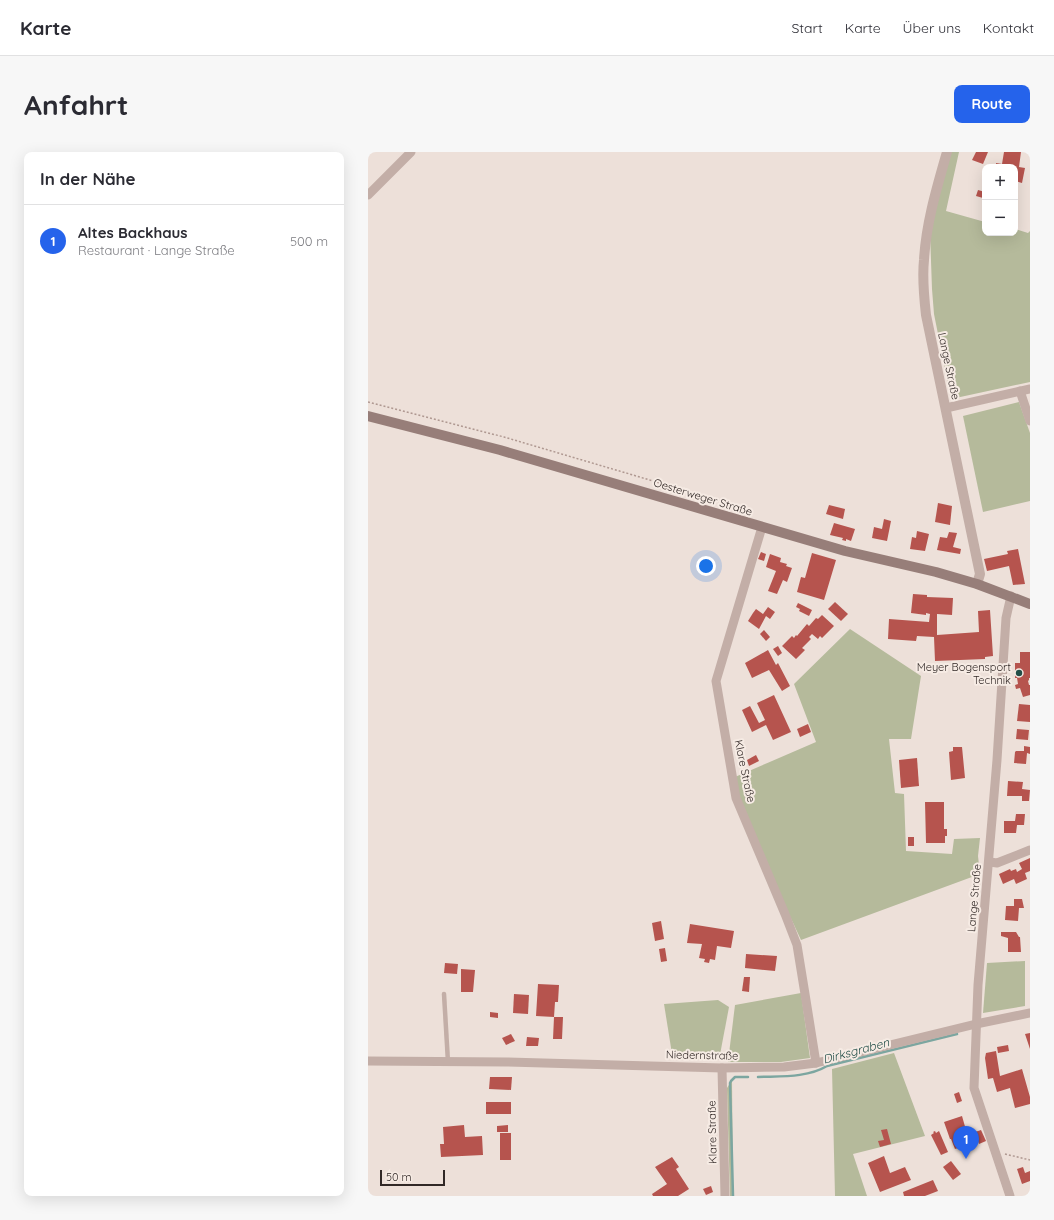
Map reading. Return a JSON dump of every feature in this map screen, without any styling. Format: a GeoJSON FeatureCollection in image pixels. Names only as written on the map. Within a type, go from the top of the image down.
{"type":"FeatureCollection","features":[{"type":"Feature","properties":{"kind":"main road","name":"Oesterweger Straße"},"geometry":{"type":"LineString","coordinates":[[368,416],[500,450],[845,551],[936,572],[977,584],[1030,604]]}},
{"type":"Feature","properties":{"kind":"street"},"geometry":{"type":"LineString","coordinates":[[368,194],[411,152]]}},
{"type":"Feature","properties":{"kind":"street","name":"Lange Straße"},"geometry":{"type":"LineString","coordinates":[[947,152],[938,181],[927,229],[923,290],[926,315],[980,574],[977,584]]}},
{"type":"Feature","properties":{"kind":"street"},"geometry":{"type":"LineString","coordinates":[[946,408],[1030,389]]}},
{"type":"Feature","properties":{"kind":"street"},"geometry":{"type":"LineString","coordinates":[[1020,391],[1030,421]]}},
{"type":"Feature","properties":{"kind":"street","name":"Klare Straße"},"geometry":{"type":"LineString","coordinates":[[762,527],[716,681],[736,798],[797,945],[816,1063]]}},
{"type":"Feature","properties":{"kind":"street","name":"Lange Straße"},"geometry":{"type":"LineString","coordinates":[[1010,1196],[974,1088],[976,1024],[990,862],[990,836],[997,760],[1006,618],[1011,596]]}},
{"type":"Feature","properties":{"kind":"street"},"geometry":{"type":"LineString","coordinates":[[990,862],[997,863],[1030,850]]}},
{"type":"Feature","properties":{"kind":"street","name":"Niedernstraße"},"geometry":{"type":"LineString","coordinates":[[368,1061],[507,1062],[722,1068],[784,1067],[816,1063],[976,1024],[1030,1013]]}},
{"type":"Feature","properties":{"kind":"street","name":"Klare Straße"},"geometry":{"type":"LineString","coordinates":[[722,1068],[725,1196]]}},
{"type":"Feature","properties":{"kind":"lane"},"geometry":{"type":"LineString","coordinates":[[736,798],[738,817]]}},
{"type":"Feature","properties":{"kind":"lane"},"geometry":{"type":"LineString","coordinates":[[444,994],[448,1062]]}},
{"type":"Feature","properties":{"kind":"path"},"geometry":{"type":"LineString","coordinates":[[368,402],[504,438],[738,506],[751,514]]}},
{"type":"Feature","properties":{"kind":"path"},"geometry":{"type":"LineString","coordinates":[[997,1156],[1006,1154],[1030,1160]]}},
{"type":"Feature","properties":{"kind":"green space"},"geometry":{"type":"Polygon","coordinates":[[[950,152],[959,152],[946,211],[982,221],[982,236],[1018,236],[1018,230],[1028,233],[1030,231],[1030,382],[951,399],[934,314],[930,232],[950,152]]]}},
{"type":"Feature","properties":{"kind":"green space"},"geometry":{"type":"Polygon","coordinates":[[[1019,402],[1030,433],[1030,501],[983,512],[963,416],[1019,402]]]}},
{"type":"Feature","properties":{"kind":"green space"},"geometry":{"type":"Polygon","coordinates":[[[850,629],[921,676],[911,739],[889,739],[895,793],[904,794],[906,851],[952,854],[954,839],[980,838],[978,856],[980,874],[801,940],[768,869],[739,796],[735,777],[816,742],[794,684],[850,629]]]}},
{"type":"Feature","properties":{"kind":"green space"},"geometry":{"type":"Polygon","coordinates":[[[1025,961],[1025,1006],[983,1013],[987,963],[1025,961]]]}},
{"type":"Feature","properties":{"kind":"green space"},"geometry":{"type":"Polygon","coordinates":[[[801,993],[810,1058],[781,1062],[728,1062],[735,1005],[801,993]]]}},
{"type":"Feature","properties":{"kind":"green space"},"geometry":{"type":"Polygon","coordinates":[[[718,1000],[729,1007],[719,1060],[673,1060],[664,1004],[718,1000]]]}},
{"type":"Feature","properties":{"kind":"green space"},"geometry":{"type":"Polygon","coordinates":[[[894,1053],[925,1136],[853,1154],[867,1196],[835,1196],[832,1069],[894,1053]]]}},
{"type":"Feature","properties":{"kind":"green space"},"geometry":{"type":"Polygon","coordinates":[[[732,1080],[733,1196],[730,1196],[727,1088],[732,1080]]]}},
{"type":"Feature","properties":{"kind":"building"},"geometry":{"type":"Polygon","coordinates":[[[976,152],[988,152],[983,164],[972,160],[976,152]]]}},
{"type":"Feature","properties":{"kind":"building"},"geometry":{"type":"Polygon","coordinates":[[[1004,152],[1021,152],[1019,167],[1025,168],[1022,183],[1018,182],[1018,164],[1002,164],[1004,152]]]}},
{"type":"Feature","properties":{"kind":"building"},"geometry":{"type":"Polygon","coordinates":[[[978,190],[982,191],[982,198],[976,196],[978,190]]]}},
{"type":"Feature","properties":{"kind":"building"},"geometry":{"type":"Polygon","coordinates":[[[938,503],[952,506],[950,525],[935,522],[938,503]]]}},
{"type":"Feature","properties":{"kind":"building"},"geometry":{"type":"Polygon","coordinates":[[[829,505],[845,509],[843,519],[826,514],[829,505]]]}},
{"type":"Feature","properties":{"kind":"building"},"geometry":{"type":"Polygon","coordinates":[[[884,519],[891,521],[887,541],[872,538],[874,527],[882,529],[884,519]]]}},
{"type":"Feature","properties":{"kind":"building"},"geometry":{"type":"Polygon","coordinates":[[[834,523],[855,529],[851,541],[846,539],[846,541],[842,540],[843,538],[830,535],[834,523]]]}},
{"type":"Feature","properties":{"kind":"building"},"geometry":{"type":"Polygon","coordinates":[[[917,531],[929,534],[925,551],[910,549],[912,537],[916,538],[917,531]]]}},
{"type":"Feature","properties":{"kind":"building"},"geometry":{"type":"Polygon","coordinates":[[[949,532],[957,533],[953,547],[961,549],[960,554],[937,550],[940,537],[947,538],[949,532]]]}},
{"type":"Feature","properties":{"kind":"building"},"geometry":{"type":"Polygon","coordinates":[[[1018,549],[1025,584],[1013,585],[1009,566],[987,571],[984,559],[1008,554],[1007,551],[1018,549]]]}},
{"type":"Feature","properties":{"kind":"building"},"geometry":{"type":"Polygon","coordinates":[[[761,552],[766,554],[764,561],[758,559],[761,552]]]}},
{"type":"Feature","properties":{"kind":"building"},"geometry":{"type":"Polygon","coordinates":[[[812,553],[836,560],[824,600],[797,592],[801,577],[805,578],[812,553]]]}},
{"type":"Feature","properties":{"kind":"building"},"geometry":{"type":"Polygon","coordinates":[[[770,554],[781,558],[780,562],[787,564],[786,566],[792,568],[787,582],[783,580],[777,594],[768,591],[776,571],[766,567],[770,554]]]}},
{"type":"Feature","properties":{"kind":"building"},"geometry":{"type":"Polygon","coordinates":[[[913,594],[927,595],[927,597],[953,598],[952,615],[937,614],[937,635],[979,632],[978,611],[990,610],[993,656],[985,657],[985,659],[935,661],[934,637],[917,636],[916,641],[888,639],[889,619],[929,622],[930,614],[926,613],[926,615],[911,613],[913,594]]]}},
{"type":"Feature","properties":{"kind":"building"},"geometry":{"type":"Polygon","coordinates":[[[835,602],[848,614],[841,621],[828,609],[835,602]]]}},
{"type":"Feature","properties":{"kind":"building"},"geometry":{"type":"Polygon","coordinates":[[[798,603],[812,610],[809,616],[799,611],[800,609],[796,607],[798,603]]]}},
{"type":"Feature","properties":{"kind":"building"},"geometry":{"type":"Polygon","coordinates":[[[768,607],[775,612],[770,619],[766,616],[759,629],[748,621],[756,609],[763,614],[768,607]]]}},
{"type":"Feature","properties":{"kind":"building"},"geometry":{"type":"Polygon","coordinates":[[[822,615],[834,626],[822,638],[820,636],[818,639],[812,634],[809,637],[811,639],[802,648],[805,650],[796,659],[782,646],[792,636],[794,638],[796,635],[797,636],[807,624],[809,626],[816,618],[818,619],[822,615]]]}},
{"type":"Feature","properties":{"kind":"building"},"geometry":{"type":"Polygon","coordinates":[[[764,630],[770,637],[766,641],[760,634],[764,630]]]}},
{"type":"Feature","properties":{"kind":"building"},"geometry":{"type":"Polygon","coordinates":[[[778,646],[782,653],[778,656],[773,649],[778,646]]]}},
{"type":"Feature","properties":{"kind":"building"},"geometry":{"type":"Polygon","coordinates":[[[768,650],[776,665],[778,663],[790,686],[782,691],[769,670],[752,678],[745,663],[768,650]]]}},
{"type":"Feature","properties":{"kind":"building"},"geometry":{"type":"Polygon","coordinates":[[[1020,652],[1030,652],[1030,678],[1028,681],[1030,685],[1030,695],[1023,697],[1020,688],[1016,689],[1015,685],[1018,684],[1017,678],[1015,678],[1015,663],[1020,663],[1020,652]]]}},
{"type":"Feature","properties":{"kind":"building"},"geometry":{"type":"Polygon","coordinates":[[[774,695],[791,732],[773,740],[766,725],[752,732],[742,710],[750,706],[759,723],[765,720],[757,703],[774,695]]]}},
{"type":"Feature","properties":{"kind":"building"},"geometry":{"type":"Polygon","coordinates":[[[1019,704],[1030,705],[1030,722],[1017,721],[1019,704]]]}},
{"type":"Feature","properties":{"kind":"building"},"geometry":{"type":"Polygon","coordinates":[[[808,724],[811,732],[800,737],[797,729],[808,724]]]}},
{"type":"Feature","properties":{"kind":"building"},"geometry":{"type":"Polygon","coordinates":[[[1017,729],[1029,730],[1028,740],[1016,739],[1017,729]]]}},
{"type":"Feature","properties":{"kind":"building"},"geometry":{"type":"Polygon","coordinates":[[[1024,746],[1030,747],[1030,754],[1027,753],[1026,764],[1014,763],[1015,752],[1024,751],[1024,746]]]}},
{"type":"Feature","properties":{"kind":"building"},"geometry":{"type":"Polygon","coordinates":[[[953,747],[962,747],[965,778],[951,780],[949,752],[953,751],[953,747]]]}},
{"type":"Feature","properties":{"kind":"building"},"geometry":{"type":"Polygon","coordinates":[[[756,755],[759,761],[749,766],[747,760],[756,755]]]}},
{"type":"Feature","properties":{"kind":"building"},"geometry":{"type":"Polygon","coordinates":[[[917,758],[919,786],[901,788],[899,760],[917,758]]]}},
{"type":"Feature","properties":{"kind":"building"},"geometry":{"type":"Polygon","coordinates":[[[1008,781],[1023,782],[1022,789],[1030,790],[1029,801],[1022,801],[1022,796],[1007,796],[1008,781]]]}},
{"type":"Feature","properties":{"kind":"building"},"geometry":{"type":"Polygon","coordinates":[[[925,802],[944,802],[944,829],[947,829],[945,843],[926,843],[925,802]]]}},
{"type":"Feature","properties":{"kind":"building"},"geometry":{"type":"Polygon","coordinates":[[[1016,814],[1025,814],[1024,825],[1017,825],[1016,833],[1004,833],[1004,821],[1015,821],[1016,814]]]}},
{"type":"Feature","properties":{"kind":"building"},"geometry":{"type":"Polygon","coordinates":[[[908,837],[914,837],[914,846],[908,846],[908,837]]]}},
{"type":"Feature","properties":{"kind":"building"},"geometry":{"type":"Polygon","coordinates":[[[1030,858],[1030,871],[1025,873],[1027,879],[1016,884],[1014,879],[1003,884],[999,874],[1010,869],[1011,871],[1016,869],[1017,872],[1022,869],[1019,863],[1030,858]]]}},
{"type":"Feature","properties":{"kind":"building"},"geometry":{"type":"Polygon","coordinates":[[[1014,899],[1022,899],[1024,908],[1019,908],[1018,921],[1005,920],[1006,906],[1014,906],[1014,899]]]}},
{"type":"Feature","properties":{"kind":"building"},"geometry":{"type":"Polygon","coordinates":[[[661,921],[664,939],[655,941],[652,923],[661,921]]]}},
{"type":"Feature","properties":{"kind":"building"},"geometry":{"type":"Polygon","coordinates":[[[690,924],[734,931],[731,948],[717,946],[715,960],[710,959],[709,963],[704,962],[705,959],[699,958],[702,944],[687,943],[690,924]]]}},
{"type":"Feature","properties":{"kind":"building"},"geometry":{"type":"Polygon","coordinates":[[[1001,932],[1016,932],[1020,937],[1021,952],[1008,952],[1008,938],[1001,936],[1001,932]]]}},
{"type":"Feature","properties":{"kind":"building"},"geometry":{"type":"Polygon","coordinates":[[[665,948],[667,961],[661,962],[659,949],[665,948]]]}},
{"type":"Feature","properties":{"kind":"building"},"geometry":{"type":"Polygon","coordinates":[[[746,954],[777,956],[775,971],[745,968],[746,954]]]}},
{"type":"Feature","properties":{"kind":"building"},"geometry":{"type":"Polygon","coordinates":[[[445,963],[458,964],[457,974],[444,973],[445,963]]]}},
{"type":"Feature","properties":{"kind":"building"},"geometry":{"type":"Polygon","coordinates":[[[461,969],[475,970],[473,992],[461,992],[461,969]]]}},
{"type":"Feature","properties":{"kind":"building"},"geometry":{"type":"Polygon","coordinates":[[[744,977],[750,977],[749,992],[742,991],[744,977]]]}},
{"type":"Feature","properties":{"kind":"building"},"geometry":{"type":"Polygon","coordinates":[[[538,984],[559,985],[558,1002],[555,1002],[554,1017],[536,1016],[538,984]]]}},
{"type":"Feature","properties":{"kind":"building"},"geometry":{"type":"Polygon","coordinates":[[[514,994],[529,995],[528,1014],[513,1013],[514,994]]]}},
{"type":"Feature","properties":{"kind":"building"},"geometry":{"type":"Polygon","coordinates":[[[490,1012],[498,1013],[498,1018],[490,1017],[490,1012]]]}},
{"type":"Feature","properties":{"kind":"building"},"geometry":{"type":"Polygon","coordinates":[[[554,1017],[563,1017],[562,1039],[553,1039],[554,1017]]]}},
{"type":"Feature","properties":{"kind":"building"},"geometry":{"type":"Polygon","coordinates":[[[1030,1033],[1030,1049],[1025,1034],[1030,1033]]]}},
{"type":"Feature","properties":{"kind":"building"},"geometry":{"type":"Polygon","coordinates":[[[511,1034],[515,1041],[506,1045],[502,1038],[511,1034]]]}},
{"type":"Feature","properties":{"kind":"building"},"geometry":{"type":"Polygon","coordinates":[[[527,1037],[539,1038],[538,1046],[526,1046],[527,1037]]]}},
{"type":"Feature","properties":{"kind":"building"},"geometry":{"type":"Polygon","coordinates":[[[1008,1045],[1009,1051],[998,1053],[997,1047],[1008,1045]]]}},
{"type":"Feature","properties":{"kind":"building"},"geometry":{"type":"Polygon","coordinates":[[[996,1051],[1000,1076],[1022,1069],[1030,1097],[1030,1104],[1015,1108],[1010,1088],[997,1092],[993,1078],[988,1079],[985,1058],[986,1053],[996,1051]]]}},
{"type":"Feature","properties":{"kind":"building"},"geometry":{"type":"Polygon","coordinates":[[[490,1077],[512,1077],[511,1090],[489,1089],[490,1077]]]}},
{"type":"Feature","properties":{"kind":"building"},"geometry":{"type":"Polygon","coordinates":[[[959,1092],[962,1101],[957,1103],[954,1094],[959,1092]]]}},
{"type":"Feature","properties":{"kind":"building"},"geometry":{"type":"Polygon","coordinates":[[[486,1102],[511,1102],[511,1114],[486,1114],[486,1102]]]}},
{"type":"Feature","properties":{"kind":"building"},"geometry":{"type":"Polygon","coordinates":[[[962,1116],[970,1144],[955,1149],[944,1122],[962,1116]]]}},
{"type":"Feature","properties":{"kind":"building"},"geometry":{"type":"Polygon","coordinates":[[[464,1125],[465,1137],[482,1136],[483,1155],[441,1157],[440,1144],[444,1144],[443,1127],[464,1125]]]}},
{"type":"Feature","properties":{"kind":"building"},"geometry":{"type":"Polygon","coordinates":[[[508,1125],[508,1132],[497,1132],[497,1126],[508,1125]]]}},
{"type":"Feature","properties":{"kind":"building"},"geometry":{"type":"Polygon","coordinates":[[[887,1129],[891,1144],[880,1147],[878,1141],[884,1140],[881,1130],[887,1129]]]}},
{"type":"Feature","properties":{"kind":"building"},"geometry":{"type":"Polygon","coordinates":[[[981,1130],[986,1141],[979,1144],[975,1132],[981,1130]]]}},
{"type":"Feature","properties":{"kind":"building"},"geometry":{"type":"Polygon","coordinates":[[[935,1131],[936,1133],[939,1131],[948,1152],[941,1155],[931,1135],[935,1131]]]}},
{"type":"Feature","properties":{"kind":"building"},"geometry":{"type":"Polygon","coordinates":[[[500,1133],[511,1133],[511,1160],[500,1160],[500,1133]]]}},
{"type":"Feature","properties":{"kind":"building"},"geometry":{"type":"Polygon","coordinates":[[[884,1156],[890,1173],[905,1167],[911,1180],[880,1192],[868,1163],[884,1156]]]}},
{"type":"Feature","properties":{"kind":"building"},"geometry":{"type":"Polygon","coordinates":[[[672,1157],[679,1167],[676,1169],[689,1189],[678,1196],[653,1196],[652,1194],[667,1184],[655,1167],[672,1157]]]}},
{"type":"Feature","properties":{"kind":"building"},"geometry":{"type":"Polygon","coordinates":[[[951,1161],[961,1174],[953,1180],[943,1167],[951,1161]]]}},
{"type":"Feature","properties":{"kind":"building"},"geometry":{"type":"Polygon","coordinates":[[[1023,1167],[1025,1173],[1030,1171],[1030,1181],[1022,1184],[1017,1169],[1023,1167]]]}},
{"type":"Feature","properties":{"kind":"building"},"geometry":{"type":"Polygon","coordinates":[[[933,1180],[938,1191],[925,1196],[904,1196],[903,1192],[933,1180]]]}},
{"type":"Feature","properties":{"kind":"building"},"geometry":{"type":"Polygon","coordinates":[[[711,1186],[713,1192],[706,1195],[703,1189],[711,1186]]]}},
{"type":"Feature","properties":{"kind":"waterway","name":"Dirksgraben"},"geometry":{"type":"LineString","coordinates":[[758,1077],[793,1076],[811,1073],[827,1066],[957,1034]]}},
{"type":"Feature","properties":{"kind":"waterway","name":"Dirksgraben"},"geometry":{"type":"LineString","coordinates":[[733,1196],[730,1083],[735,1077],[748,1077]]}},
{"type":"Feature","properties":{"kind":"place","name":"Meyer Bogensport Technik"},"geometry":{"type":"Point","coordinates":[1019,673]}},
{"type":"Feature","properties":{"kind":"place","name":"Altes Backhaus"},"geometry":{"type":"Point","coordinates":[966,1159]}}]}
